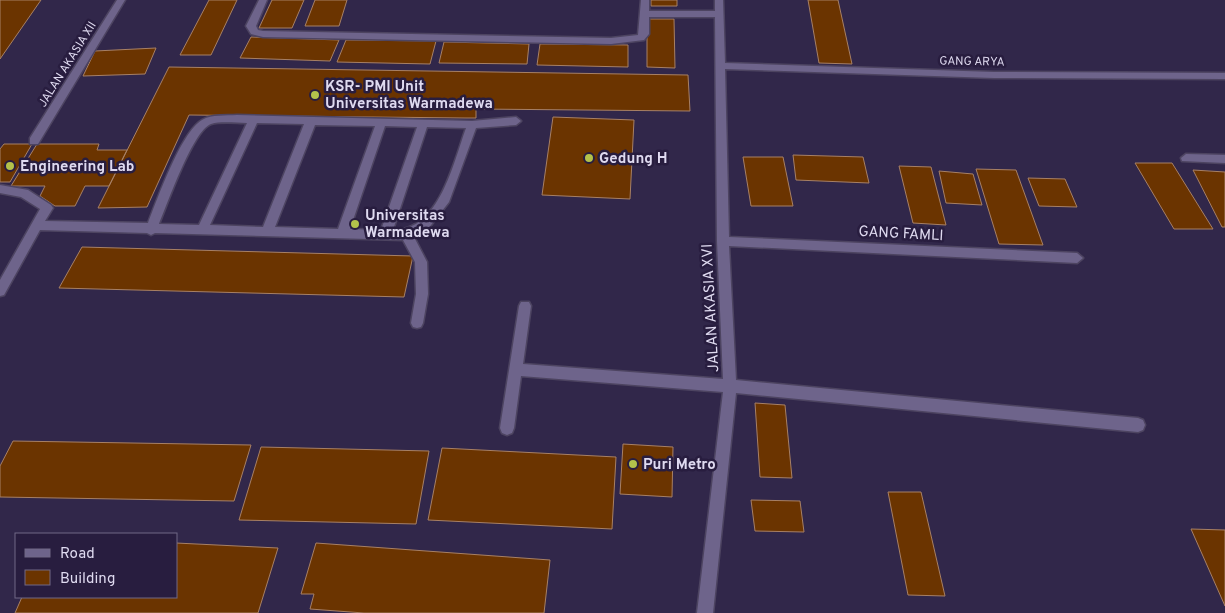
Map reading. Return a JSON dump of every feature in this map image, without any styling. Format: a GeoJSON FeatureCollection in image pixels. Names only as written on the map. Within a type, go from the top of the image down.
{"type":"FeatureCollection","features":[{"type":"Feature","properties":{"kind":"street","name":"JALAN AKASIA XII"},"geometry":{"type":"LineString","coordinates":[[34,141],[121,0]]}},
{"type":"Feature","properties":{"kind":"street"},"geometry":{"type":"LineString","coordinates":[[263,0],[251,26],[254,32],[628,41],[641,38],[644,34],[645,0]]}},
{"type":"Feature","properties":{"kind":"street","name":"JALAN AKASIA XVI"},"geometry":{"type":"LineString","coordinates":[[705,613],[730,386],[723,240],[719,0]]}},
{"type":"Feature","properties":{"kind":"street"},"geometry":{"type":"LineString","coordinates":[[644,14],[719,14]]}},
{"type":"Feature","properties":{"kind":"street","name":"GANG ARYA"},"geometry":{"type":"LineString","coordinates":[[719,66],[994,75],[1225,76]]}},
{"type":"Feature","properties":{"kind":"street"},"geometry":{"type":"LineString","coordinates":[[202,231],[253,120]]}},
{"type":"Feature","properties":{"kind":"street"},"geometry":{"type":"LineString","coordinates":[[151,230],[189,143],[198,128],[207,122],[253,120],[472,125],[516,121]]}},
{"type":"Feature","properties":{"kind":"street"},"geometry":{"type":"LineString","coordinates":[[268,232],[311,121]]}},
{"type":"Feature","properties":{"kind":"street"},"geometry":{"type":"LineString","coordinates":[[342,234],[381,123]]}},
{"type":"Feature","properties":{"kind":"street"},"geometry":{"type":"LineString","coordinates":[[385,234],[424,124]]}},
{"type":"Feature","properties":{"kind":"street"},"geometry":{"type":"LineString","coordinates":[[37,225],[151,230],[407,235],[424,226],[445,199],[472,125]]}},
{"type":"Feature","properties":{"kind":"street"},"geometry":{"type":"LineString","coordinates":[[1186,158],[1225,159]]}},
{"type":"Feature","properties":{"kind":"street"},"geometry":{"type":"LineString","coordinates":[[0,189],[24,193],[47,208],[0,290]]}},
{"type":"Feature","properties":{"kind":"street"},"geometry":{"type":"LineString","coordinates":[[407,235],[421,262],[422,294],[418,323]]}},
{"type":"Feature","properties":{"kind":"street","name":"GANG FAMLI"},"geometry":{"type":"LineString","coordinates":[[723,240],[1077,258]]}},
{"type":"Feature","properties":{"kind":"street"},"geometry":{"type":"LineString","coordinates":[[508,428],[525,306]]}},
{"type":"Feature","properties":{"kind":"street"},"geometry":{"type":"LineString","coordinates":[[517,370],[730,386],[1138,425]]}},
{"type":"Feature","properties":{"kind":"building"},"geometry":{"type":"Polygon","coordinates":[[[0,0],[41,0],[0,59],[0,0]]]}},
{"type":"Feature","properties":{"kind":"building"},"geometry":{"type":"Polygon","coordinates":[[[209,0],[237,0],[211,55],[180,55],[209,0]]]}},
{"type":"Feature","properties":{"kind":"building"},"geometry":{"type":"Polygon","coordinates":[[[272,0],[304,0],[292,28],[259,28],[272,0]]]}},
{"type":"Feature","properties":{"kind":"building"},"geometry":{"type":"Polygon","coordinates":[[[315,0],[347,0],[339,26],[305,26],[315,0]]]}},
{"type":"Feature","properties":{"kind":"building"},"geometry":{"type":"Polygon","coordinates":[[[651,0],[677,0],[677,6],[651,6],[651,0]]]}},
{"type":"Feature","properties":{"kind":"building"},"geometry":{"type":"Polygon","coordinates":[[[808,0],[838,0],[852,64],[819,63],[808,0]]]}},
{"type":"Feature","properties":{"kind":"building"},"geometry":{"type":"Polygon","coordinates":[[[647,19],[674,19],[675,68],[647,67],[647,19]]]}},
{"type":"Feature","properties":{"kind":"building"},"geometry":{"type":"Polygon","coordinates":[[[251,37],[339,40],[330,61],[240,58],[251,37]]]}},
{"type":"Feature","properties":{"kind":"building"},"geometry":{"type":"Polygon","coordinates":[[[346,40],[436,41],[430,64],[337,62],[346,40]]]}},
{"type":"Feature","properties":{"kind":"building"},"geometry":{"type":"Polygon","coordinates":[[[444,42],[529,44],[527,64],[439,63],[444,42]]]}},
{"type":"Feature","properties":{"kind":"building"},"geometry":{"type":"Polygon","coordinates":[[[540,44],[628,45],[628,67],[537,65],[540,44]]]}},
{"type":"Feature","properties":{"kind":"building"},"geometry":{"type":"Polygon","coordinates":[[[156,48],[145,74],[83,76],[95,51],[156,48]]]}},
{"type":"Feature","properties":{"kind":"building"},"geometry":{"type":"Polygon","coordinates":[[[169,67],[688,75],[690,111],[476,109],[476,118],[189,115],[147,207],[98,208],[169,67]]]}},
{"type":"Feature","properties":{"kind":"building","name":"Gedung H"},"geometry":{"type":"Polygon","coordinates":[[[553,117],[634,120],[630,199],[542,195],[553,117]]]}},
{"type":"Feature","properties":{"kind":"building","name":"Engineering Lab"},"geometry":{"type":"Polygon","coordinates":[[[4,144],[32,144],[10,182],[0,182],[0,149],[4,144]]]}},
{"type":"Feature","properties":{"kind":"building"},"geometry":{"type":"Polygon","coordinates":[[[37,144],[99,144],[97,150],[127,150],[109,186],[85,186],[75,206],[55,206],[40,196],[45,186],[11,186],[37,144]]]}},
{"type":"Feature","properties":{"kind":"building"},"geometry":{"type":"Polygon","coordinates":[[[793,155],[863,157],[869,183],[796,180],[793,155]]]}},
{"type":"Feature","properties":{"kind":"building"},"geometry":{"type":"Polygon","coordinates":[[[743,157],[783,157],[793,206],[751,206],[743,157]]]}},
{"type":"Feature","properties":{"kind":"building"},"geometry":{"type":"Polygon","coordinates":[[[1135,163],[1172,163],[1213,229],[1174,229],[1135,163]]]}},
{"type":"Feature","properties":{"kind":"building"},"geometry":{"type":"Polygon","coordinates":[[[899,166],[931,167],[946,225],[913,223],[899,166]]]}},
{"type":"Feature","properties":{"kind":"building"},"geometry":{"type":"Polygon","coordinates":[[[976,169],[1016,170],[1043,245],[999,244],[976,169]]]}},
{"type":"Feature","properties":{"kind":"building"},"geometry":{"type":"Polygon","coordinates":[[[1193,170],[1225,172],[1225,227],[1222,227],[1193,170]]]}},
{"type":"Feature","properties":{"kind":"building"},"geometry":{"type":"Polygon","coordinates":[[[939,171],[973,174],[982,205],[946,203],[939,171]]]}},
{"type":"Feature","properties":{"kind":"building"},"geometry":{"type":"Polygon","coordinates":[[[1028,178],[1065,179],[1077,207],[1039,206],[1028,178]]]}},
{"type":"Feature","properties":{"kind":"building"},"geometry":{"type":"Polygon","coordinates":[[[82,247],[413,256],[404,297],[59,288],[82,247]]]}},
{"type":"Feature","properties":{"kind":"building"},"geometry":{"type":"Polygon","coordinates":[[[755,403],[785,405],[792,478],[760,477],[755,403]]]}},
{"type":"Feature","properties":{"kind":"building"},"geometry":{"type":"Polygon","coordinates":[[[13,441],[251,445],[234,501],[0,497],[0,466],[13,441]]]}},
{"type":"Feature","properties":{"kind":"building"},"geometry":{"type":"Polygon","coordinates":[[[623,444],[673,447],[672,497],[620,494],[623,444]]]}},
{"type":"Feature","properties":{"kind":"building"},"geometry":{"type":"Polygon","coordinates":[[[261,447],[429,451],[416,524],[239,520],[261,447]]]}},
{"type":"Feature","properties":{"kind":"building"},"geometry":{"type":"Polygon","coordinates":[[[442,448],[616,457],[612,529],[428,520],[442,448]]]}},
{"type":"Feature","properties":{"kind":"building"},"geometry":{"type":"Polygon","coordinates":[[[888,492],[921,492],[945,596],[908,595],[888,492]]]}},
{"type":"Feature","properties":{"kind":"building"},"geometry":{"type":"Polygon","coordinates":[[[751,500],[800,501],[804,532],[755,531],[751,500]]]}},
{"type":"Feature","properties":{"kind":"building"},"geometry":{"type":"Polygon","coordinates":[[[1191,529],[1225,530],[1225,606],[1191,529]]]}},
{"type":"Feature","properties":{"kind":"building"},"geometry":{"type":"Polygon","coordinates":[[[178,543],[278,548],[258,613],[15,613],[22,598],[178,598],[178,543]]]}},
{"type":"Feature","properties":{"kind":"building"},"geometry":{"type":"Polygon","coordinates":[[[316,543],[550,560],[544,613],[364,613],[310,609],[314,594],[301,594],[316,543]]]}},
{"type":"Feature","properties":{"kind":"place","name":"KSR- PMI Unit Universitas Warmadewa"},"geometry":{"type":"Point","coordinates":[315,95]}},
{"type":"Feature","properties":{"kind":"place","name":"Gedung H"},"geometry":{"type":"Point","coordinates":[589,158]}},
{"type":"Feature","properties":{"kind":"place","name":"Engineering Lab"},"geometry":{"type":"Point","coordinates":[10,166]}},
{"type":"Feature","properties":{"kind":"place","name":"Universitas Warmadewa"},"geometry":{"type":"Point","coordinates":[355,224]}},
{"type":"Feature","properties":{"kind":"place","name":"Puri Metro"},"geometry":{"type":"Point","coordinates":[633,464]}}]}
